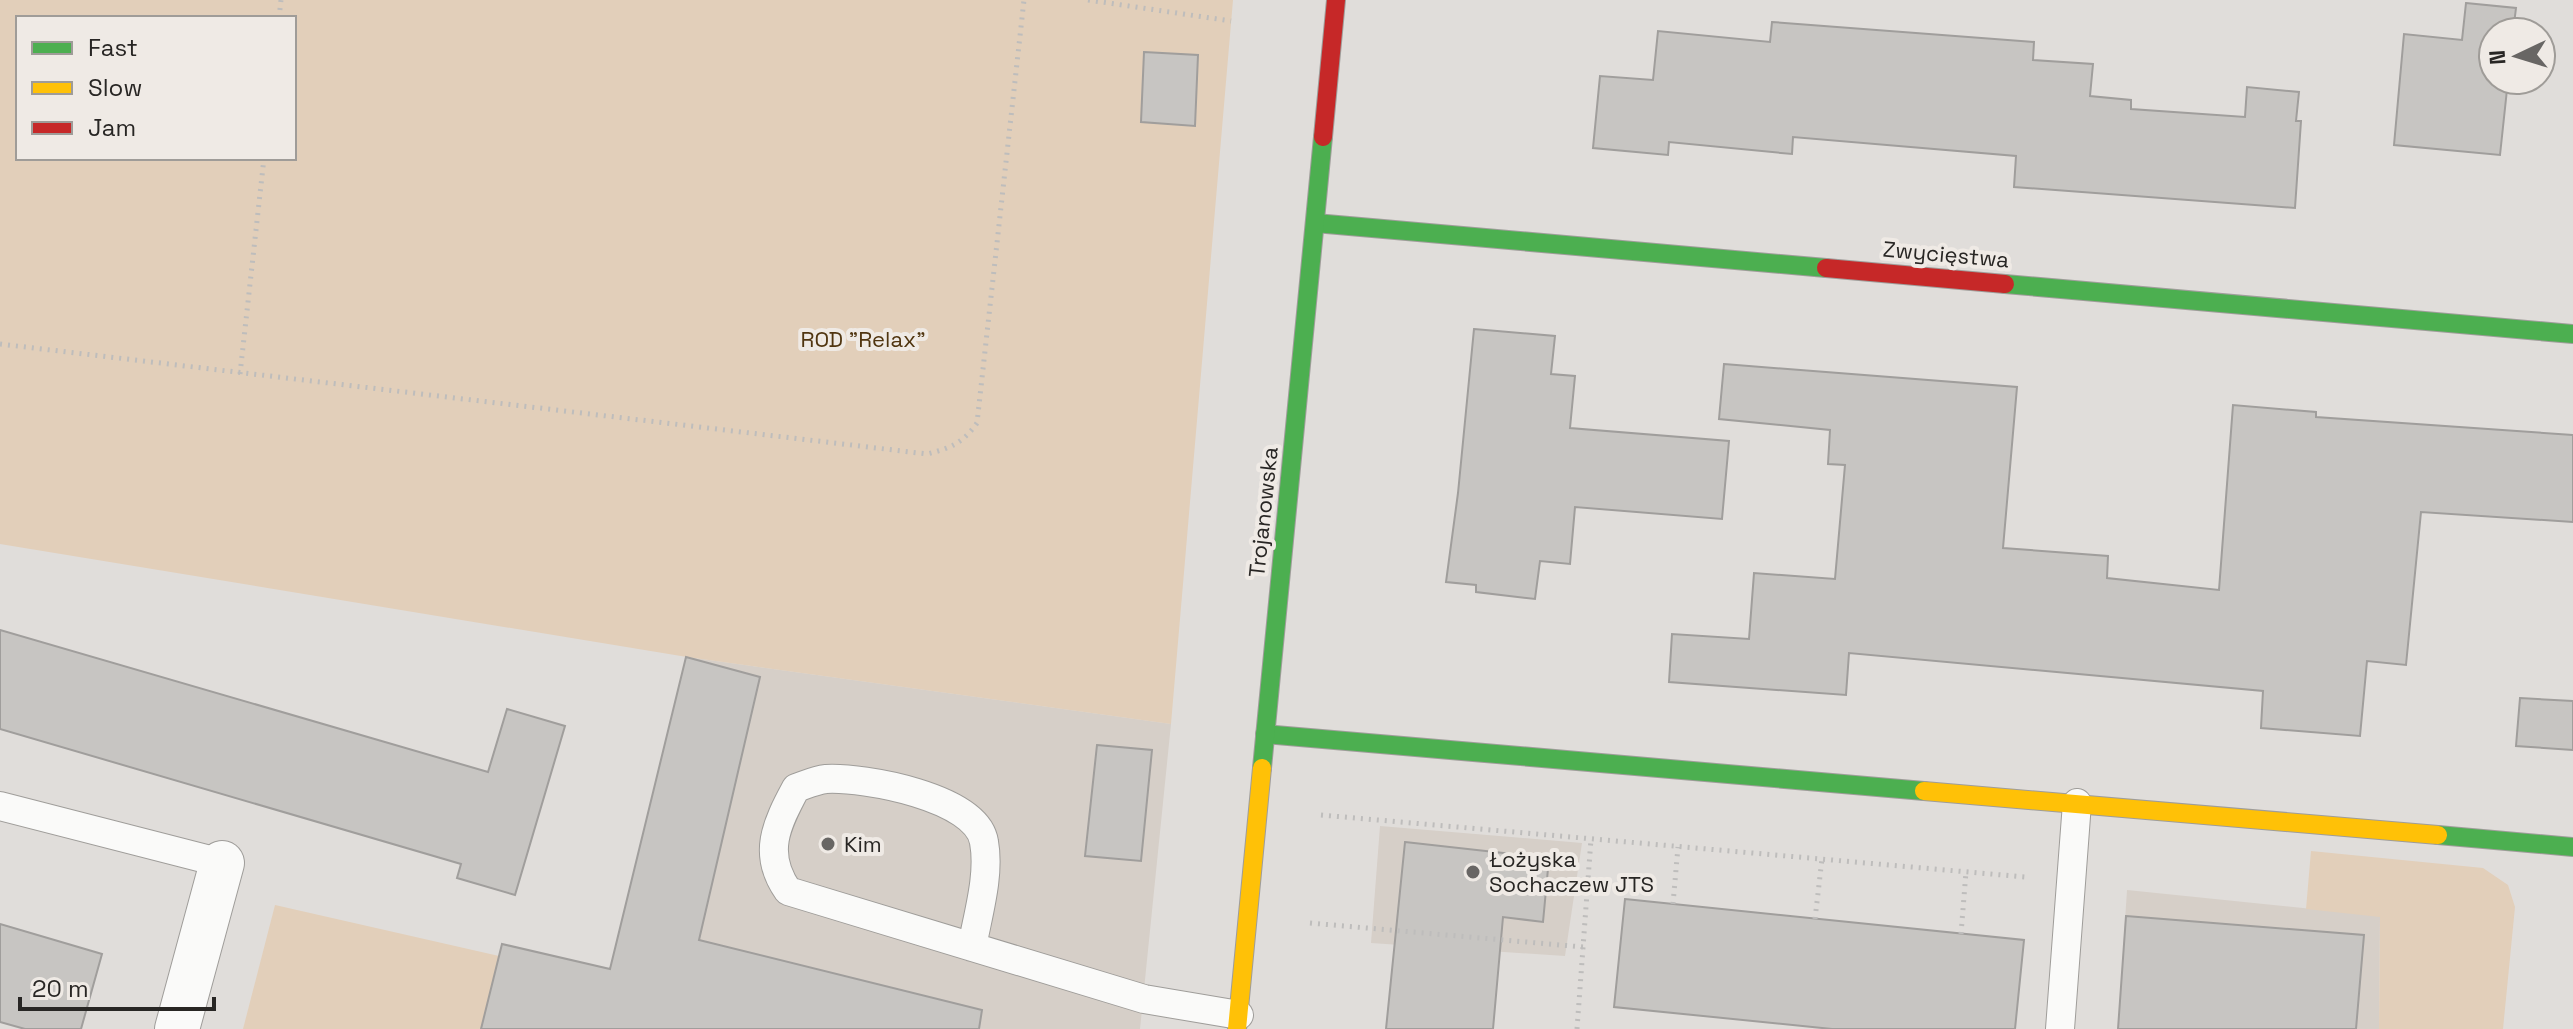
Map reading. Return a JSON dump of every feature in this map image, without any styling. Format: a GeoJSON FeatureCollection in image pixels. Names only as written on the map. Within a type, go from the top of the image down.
{"type":"FeatureCollection","features":[{"type":"Feature","properties":{"kind":"street","name":"Trojanowska"},"geometry":{"type":"LineString","coordinates":[[1238,1022],[1336,0]]}},
{"type":"Feature","properties":{"kind":"street","name":"Zwycięstwa"},"geometry":{"type":"LineString","coordinates":[[1315,223],[2573,334]]}},
{"type":"Feature","properties":{"kind":"street"},"geometry":{"type":"LineString","coordinates":[[1265,734],[2573,847]]}},
{"type":"Feature","properties":{"kind":"street"},"geometry":{"type":"LineString","coordinates":[[177,1029],[222,863]]}},
{"type":"Feature","properties":{"kind":"lane"},"geometry":{"type":"LineString","coordinates":[[972,947],[984,877],[984,839],[966,812],[915,791],[825,779],[796,788],[777,824],[774,871],[788,891],[972,947],[1144,999],[1238,1022]]}},
{"type":"Feature","properties":{"kind":"lane"},"geometry":{"type":"LineString","coordinates":[[2060,1029],[2077,803]]}},
{"type":"Feature","properties":{"kind":"lane"},"geometry":{"type":"LineString","coordinates":[[0,806],[222,863]]}},
{"type":"Feature","properties":{"kind":"path"},"geometry":{"type":"LineString","coordinates":[[0,344],[927,454],[954,447],[977,423],[1024,0]]}},
{"type":"Feature","properties":{"kind":"path"},"geometry":{"type":"LineString","coordinates":[[1088,0],[1231,21]]}},
{"type":"Feature","properties":{"kind":"path"},"geometry":{"type":"LineString","coordinates":[[240,374],[264,160]]}},
{"type":"Feature","properties":{"kind":"path"},"geometry":{"type":"LineString","coordinates":[[1321,815],[2072,881]]}},
{"type":"Feature","properties":{"kind":"path"},"geometry":{"type":"LineString","coordinates":[[1577,1029],[1591,839]]}},
{"type":"Feature","properties":{"kind":"path"},"geometry":{"type":"LineString","coordinates":[[1673,904],[1678,847]]}},
{"type":"Feature","properties":{"kind":"path"},"geometry":{"type":"LineString","coordinates":[[1815,919],[1822,859]]}},
{"type":"Feature","properties":{"kind":"path"},"geometry":{"type":"LineString","coordinates":[[1961,934],[1966,872]]}},
{"type":"Feature","properties":{"kind":"path"},"geometry":{"type":"LineString","coordinates":[[1310,923],[1583,947]]}},
{"type":"Feature","properties":{"kind":"shaded area"},"geometry":{"type":"Polygon","coordinates":[[[687,657],[1171,724],[1140,1029],[481,1029],[499,956],[560,957],[610,969],[687,657]]]}},
{"type":"Feature","properties":{"kind":"shaded area"},"geometry":{"type":"Polygon","coordinates":[[[1380,826],[1582,843],[1565,956],[1371,943],[1380,826]]]}},
{"type":"Feature","properties":{"kind":"shaded area"},"geometry":{"type":"Polygon","coordinates":[[[2127,890],[2380,916],[2379,1029],[2118,1029],[2127,890]]]}},
{"type":"Feature","properties":{"kind":"green space","name":"ROD \"Relax\""},"geometry":{"type":"Polygon","coordinates":[[[0,0],[1233,0],[1171,724],[687,657],[0,544],[0,0]]]}},
{"type":"Feature","properties":{"kind":"green space"},"geometry":{"type":"Polygon","coordinates":[[[2311,851],[2483,868],[2508,885],[2515,907],[2503,1029],[2379,1029],[2380,917],[2306,909],[2311,851]]]}},
{"type":"Feature","properties":{"kind":"green space"},"geometry":{"type":"Polygon","coordinates":[[[275,905],[499,956],[481,1029],[243,1029],[275,905]]]}},
{"type":"Feature","properties":{"kind":"building"},"geometry":{"type":"Polygon","coordinates":[[[2466,3],[2516,8],[2515,16],[2477,16],[2477,96],[2506,96],[2500,155],[2394,145],[2404,34],[2462,40],[2466,3]]]}},
{"type":"Feature","properties":{"kind":"building"},"geometry":{"type":"Polygon","coordinates":[[[1772,22],[2034,42],[2033,60],[2093,64],[2090,96],[2131,100],[2131,109],[2245,117],[2247,87],[2299,92],[2296,121],[2301,121],[2295,208],[2014,187],[2016,156],[1793,137],[1792,154],[1669,142],[1668,155],[1593,148],[1600,76],[1653,80],[1658,31],[1770,42],[1772,22]]]}},
{"type":"Feature","properties":{"kind":"building"},"geometry":{"type":"Polygon","coordinates":[[[1144,52],[1198,55],[1195,126],[1141,122],[1144,52]]]}},
{"type":"Feature","properties":{"kind":"building"},"geometry":{"type":"Polygon","coordinates":[[[1474,329],[1555,336],[1551,374],[1575,376],[1570,428],[1729,441],[1722,519],[1575,507],[1570,564],[1540,561],[1535,599],[1476,592],[1476,585],[1446,582],[1474,329]]]}},
{"type":"Feature","properties":{"kind":"building"},"geometry":{"type":"Polygon","coordinates":[[[1724,364],[2017,387],[2003,548],[2108,556],[2107,578],[2219,590],[2233,405],[2316,412],[2316,417],[2573,435],[2573,522],[2421,512],[2406,665],[2367,661],[2360,736],[2261,728],[2263,691],[1849,653],[1846,695],[1669,682],[1672,634],[1749,639],[1754,573],[1835,579],[1845,465],[1828,464],[1830,430],[1719,419],[1724,364]]]}},
{"type":"Feature","properties":{"kind":"building"},"geometry":{"type":"Polygon","coordinates":[[[0,630],[488,772],[507,709],[565,726],[515,895],[457,878],[461,864],[0,729],[0,630]]]}},
{"type":"Feature","properties":{"kind":"building"},"geometry":{"type":"Polygon","coordinates":[[[686,657],[760,677],[699,940],[982,1010],[979,1029],[481,1029],[502,944],[610,969],[686,657]]]}},
{"type":"Feature","properties":{"kind":"building"},"geometry":{"type":"Polygon","coordinates":[[[2520,698],[2573,701],[2573,750],[2516,746],[2520,698]]]}},
{"type":"Feature","properties":{"kind":"building"},"geometry":{"type":"Polygon","coordinates":[[[1097,745],[1152,750],[1141,861],[1085,856],[1097,745]]]}},
{"type":"Feature","properties":{"kind":"building"},"geometry":{"type":"Polygon","coordinates":[[[1405,842],[1549,858],[1543,922],[1503,917],[1493,1029],[1386,1029],[1405,842]]]}},
{"type":"Feature","properties":{"kind":"building"},"geometry":{"type":"Polygon","coordinates":[[[1625,899],[2024,940],[2015,1029],[1832,1029],[1614,1007],[1625,899]]]}},
{"type":"Feature","properties":{"kind":"building"},"geometry":{"type":"Polygon","coordinates":[[[2126,916],[2364,935],[2356,1029],[2118,1029],[2126,916]]]}},
{"type":"Feature","properties":{"kind":"building"},"geometry":{"type":"Polygon","coordinates":[[[0,924],[102,954],[81,1029],[25,1029],[0,1022],[0,924]]]}},
{"type":"Feature","properties":{"kind":"traffic: fast"},"geometry":{"type":"LineString","coordinates":[[1262,768],[1323,137]]}},
{"type":"Feature","properties":{"kind":"traffic: fast"},"geometry":{"type":"LineString","coordinates":[[1315,223],[1826,268]]}},
{"type":"Feature","properties":{"kind":"traffic: fast"},"geometry":{"type":"LineString","coordinates":[[2005,284],[2573,334]]}},
{"type":"Feature","properties":{"kind":"traffic: fast"},"geometry":{"type":"LineString","coordinates":[[1265,734],[1924,791]]}},
{"type":"Feature","properties":{"kind":"traffic: fast"},"geometry":{"type":"LineString","coordinates":[[2438,835],[2573,847]]}},
{"type":"Feature","properties":{"kind":"traffic: slow"},"geometry":{"type":"LineString","coordinates":[[1237,1029],[1262,768]]}},
{"type":"Feature","properties":{"kind":"traffic: slow"},"geometry":{"type":"LineString","coordinates":[[1924,791],[2438,835]]}},
{"type":"Feature","properties":{"kind":"traffic: jam"},"geometry":{"type":"LineString","coordinates":[[1323,137],[1336,0]]}},
{"type":"Feature","properties":{"kind":"traffic: jam"},"geometry":{"type":"LineString","coordinates":[[1826,268],[2005,284]]}},
{"type":"Feature","properties":{"kind":"place","name":"Kim"},"geometry":{"type":"Point","coordinates":[828,844]}},
{"type":"Feature","properties":{"kind":"place","name":"Łożyska Sochaczew JTS"},"geometry":{"type":"Point","coordinates":[1473,872]}}]}
